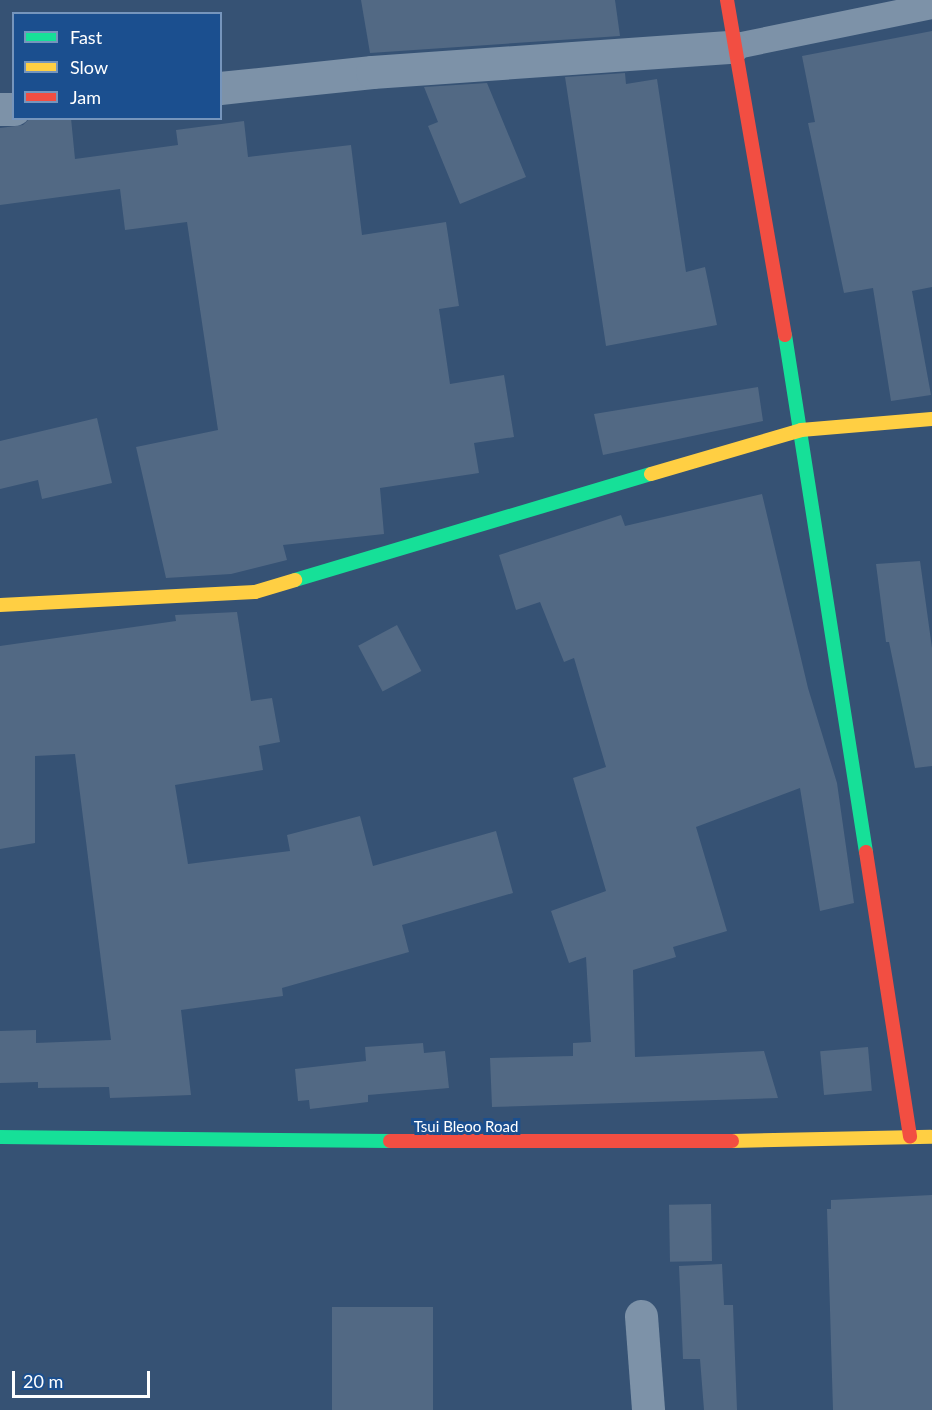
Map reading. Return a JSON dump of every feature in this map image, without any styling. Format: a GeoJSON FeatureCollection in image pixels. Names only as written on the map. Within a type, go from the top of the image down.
{"type":"FeatureCollection","features":[{"type":"Feature","properties":{"kind":"street"},"geometry":{"type":"LineString","coordinates":[[727,0],[732,47],[801,430],[910,1137]]}},
{"type":"Feature","properties":{"kind":"street"},"geometry":{"type":"LineString","coordinates":[[222,88],[372,72],[732,47]]}},
{"type":"Feature","properties":{"kind":"street"},"geometry":{"type":"LineString","coordinates":[[0,605],[255,592],[801,430],[932,419]]}},
{"type":"Feature","properties":{"kind":"street","name":"Tsui Bleoo Road"},"geometry":{"type":"LineString","coordinates":[[0,1137],[615,1144],[932,1137]]}},
{"type":"Feature","properties":{"kind":"street"},"geometry":{"type":"LineString","coordinates":[[641,1316],[648,1410]]}},
{"type":"Feature","properties":{"kind":"lane"},"geometry":{"type":"LineString","coordinates":[[732,47],[932,6]]}},
{"type":"Feature","properties":{"kind":"building"},"geometry":{"type":"Polygon","coordinates":[[[361,0],[615,0],[620,36],[370,53],[361,0]]]}},
{"type":"Feature","properties":{"kind":"building"},"geometry":{"type":"Polygon","coordinates":[[[932,31],[932,287],[912,291],[931,395],[891,401],[873,288],[844,293],[808,123],[815,122],[802,56],[932,31]]]}},
{"type":"Feature","properties":{"kind":"building"},"geometry":{"type":"Polygon","coordinates":[[[625,73],[626,84],[657,79],[686,272],[705,267],[717,325],[606,346],[565,77],[625,73]]]}},
{"type":"Feature","properties":{"kind":"building"},"geometry":{"type":"Polygon","coordinates":[[[487,83],[526,177],[460,204],[428,126],[438,122],[424,87],[487,83]]]}},
{"type":"Feature","properties":{"kind":"building"},"geometry":{"type":"Polygon","coordinates":[[[28,120],[71,120],[75,159],[178,145],[176,130],[244,121],[248,157],[351,145],[362,235],[446,222],[459,306],[439,309],[450,384],[504,375],[514,437],[474,443],[479,473],[380,488],[384,534],[283,545],[287,560],[231,574],[166,578],[136,447],[218,430],[187,222],[125,230],[120,189],[0,205],[0,128],[23,125],[28,120]]]}},
{"type":"Feature","properties":{"kind":"building"},"geometry":{"type":"Polygon","coordinates":[[[758,387],[763,421],[603,455],[594,414],[758,387]]]}},
{"type":"Feature","properties":{"kind":"building"},"geometry":{"type":"Polygon","coordinates":[[[97,418],[112,483],[42,499],[38,480],[0,489],[0,441],[97,418]]]}},
{"type":"Feature","properties":{"kind":"building"},"geometry":{"type":"Polygon","coordinates":[[[762,494],[808,688],[837,783],[854,903],[820,911],[800,788],[696,827],[727,931],[673,947],[676,957],[633,970],[635,1057],[764,1051],[778,1098],[492,1107],[490,1058],[573,1056],[573,1043],[591,1042],[586,957],[569,963],[551,911],[606,891],[573,778],[606,767],[574,658],[564,662],[540,602],[516,610],[499,555],[621,515],[625,526],[762,494]]]}},
{"type":"Feature","properties":{"kind":"building"},"geometry":{"type":"Polygon","coordinates":[[[920,561],[932,648],[932,766],[915,768],[889,642],[886,642],[876,564],[920,561]]]}},
{"type":"Feature","properties":{"kind":"building"},"geometry":{"type":"Polygon","coordinates":[[[237,612],[251,701],[272,698],[280,742],[259,746],[263,770],[175,785],[188,864],[290,851],[287,835],[360,816],[373,866],[496,831],[513,893],[402,925],[409,952],[282,988],[283,996],[181,1010],[191,1095],[110,1098],[109,1087],[38,1088],[38,1082],[0,1083],[0,1031],[36,1030],[36,1043],[111,1040],[75,754],[35,756],[35,843],[0,849],[0,646],[176,621],[175,615],[237,612]]]}},
{"type":"Feature","properties":{"kind":"building"},"geometry":{"type":"Polygon","coordinates":[[[397,625],[421,671],[383,692],[358,646],[397,625]]]}},
{"type":"Feature","properties":{"kind":"building"},"geometry":{"type":"Polygon","coordinates":[[[423,1043],[424,1053],[445,1051],[449,1088],[368,1095],[368,1102],[310,1109],[309,1100],[298,1101],[295,1069],[366,1061],[365,1047],[423,1043]]]}},
{"type":"Feature","properties":{"kind":"building"},"geometry":{"type":"Polygon","coordinates":[[[868,1047],[872,1091],[824,1095],[820,1051],[868,1047]]]}},
{"type":"Feature","properties":{"kind":"building"},"geometry":{"type":"Polygon","coordinates":[[[932,1195],[932,1410],[833,1410],[827,1209],[831,1209],[831,1200],[932,1195]]]}},
{"type":"Feature","properties":{"kind":"building"},"geometry":{"type":"Polygon","coordinates":[[[711,1204],[712,1261],[670,1262],[669,1205],[711,1204]]]}},
{"type":"Feature","properties":{"kind":"building"},"geometry":{"type":"Polygon","coordinates":[[[722,1264],[724,1305],[733,1305],[737,1410],[704,1410],[700,1359],[683,1359],[679,1266],[722,1264]]]}},
{"type":"Feature","properties":{"kind":"building"},"geometry":{"type":"Polygon","coordinates":[[[332,1307],[433,1307],[433,1410],[332,1410],[332,1307]]]}},
{"type":"Feature","properties":{"kind":"traffic: fast"},"geometry":{"type":"LineString","coordinates":[[785,335],[866,852]]}},
{"type":"Feature","properties":{"kind":"traffic: fast"},"geometry":{"type":"LineString","coordinates":[[295,580],[651,474]]}},
{"type":"Feature","properties":{"kind":"traffic: fast"},"geometry":{"type":"LineString","coordinates":[[0,1137],[390,1141]]}},
{"type":"Feature","properties":{"kind":"traffic: slow"},"geometry":{"type":"LineString","coordinates":[[651,474],[801,430],[932,419]]}},
{"type":"Feature","properties":{"kind":"traffic: slow"},"geometry":{"type":"LineString","coordinates":[[0,605],[255,592],[295,580]]}},
{"type":"Feature","properties":{"kind":"traffic: slow"},"geometry":{"type":"LineString","coordinates":[[732,1141],[931,1137]]}},
{"type":"Feature","properties":{"kind":"traffic: jam"},"geometry":{"type":"LineString","coordinates":[[727,0],[785,335]]}},
{"type":"Feature","properties":{"kind":"traffic: jam"},"geometry":{"type":"LineString","coordinates":[[866,852],[910,1137]]}},
{"type":"Feature","properties":{"kind":"traffic: jam"},"geometry":{"type":"LineString","coordinates":[[390,1141],[732,1141]]}}]}
